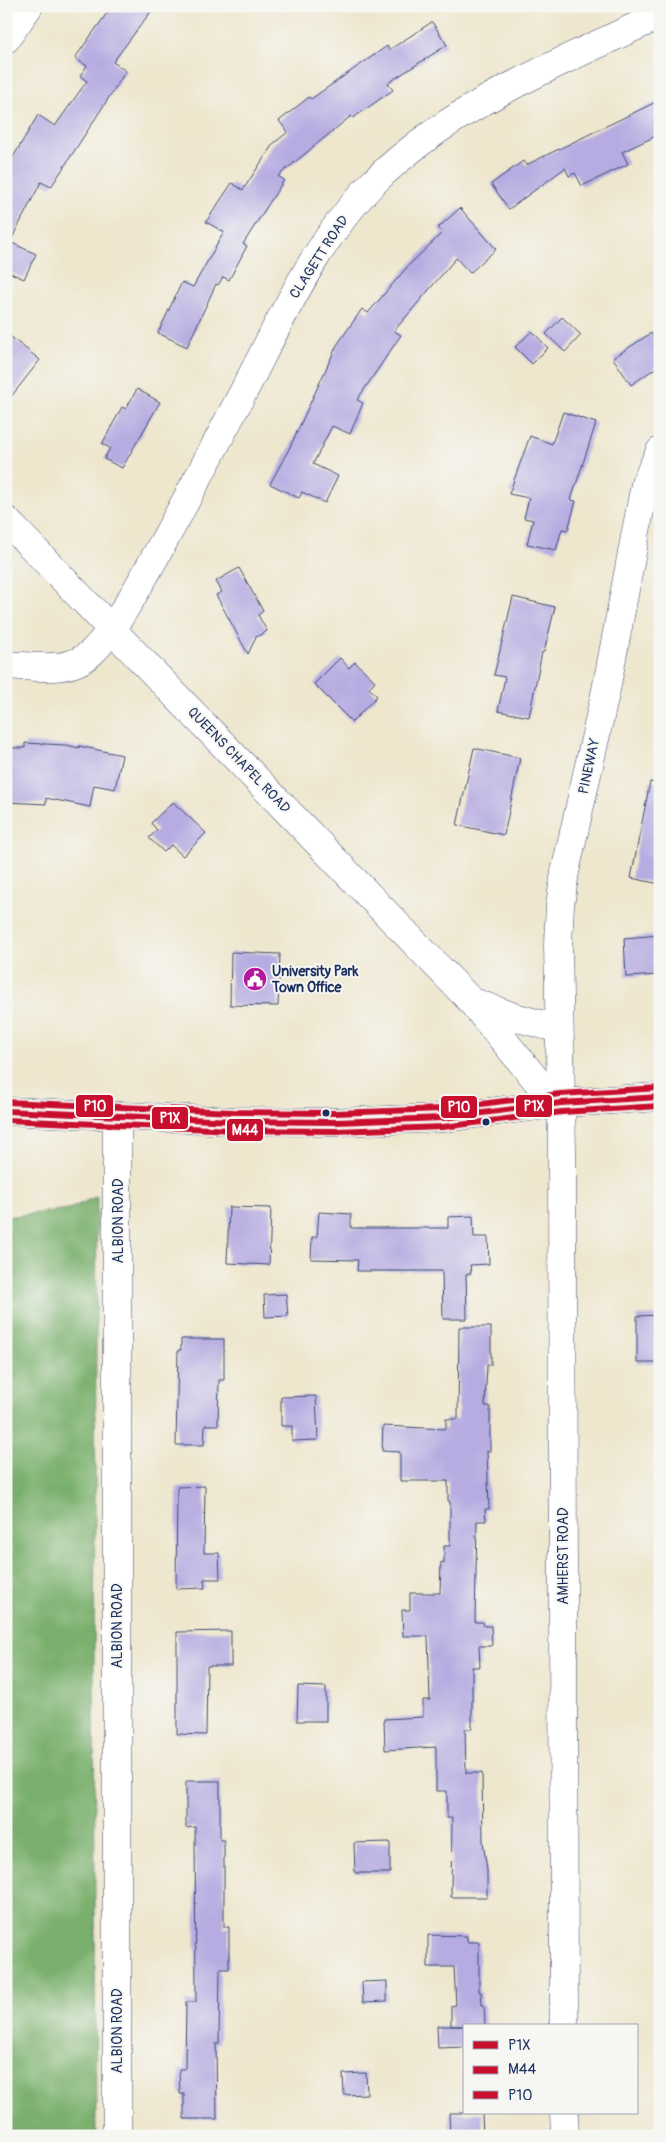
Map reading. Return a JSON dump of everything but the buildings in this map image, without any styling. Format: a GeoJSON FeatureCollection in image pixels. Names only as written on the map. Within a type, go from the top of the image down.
{"type":"FeatureCollection","features":[{"type":"Feature","properties":{"kind":"street"},"geometry":{"type":"LineString","coordinates":[[6,39],[29,6]]}},
{"type":"Feature","properties":{"kind":"street","name":"CLAGETT ROAD"},"geometry":{"type":"LineString","coordinates":[[6,665],[53,668],[74,664],[90,654],[111,629],[179,513],[289,302],[346,215],[374,183],[398,160],[465,110],[660,15]]}},
{"type":"Feature","properties":{"kind":"street","name":"PINEWAY"},"geometry":{"type":"LineString","coordinates":[[560,1095],[558,945],[561,896],[606,690],[645,484],[660,451]]}},
{"type":"Feature","properties":{"kind":"street","name":"QUEENS CHAPEL ROAD"},"geometry":{"type":"LineString","coordinates":[[6,520],[470,1001],[547,1093],[560,1095]]}},
{"type":"Feature","properties":{"kind":"street","name":"QUEENS CHAPEL ROAD"},"geometry":{"type":"LineString","coordinates":[[470,1001],[514,1017],[559,1029]]}},
{"type":"Feature","properties":{"kind":"street"},"geometry":{"type":"LineString","coordinates":[[6,1111],[286,1122],[379,1121],[443,1118],[560,1095],[660,1097]]}},
{"type":"Feature","properties":{"kind":"street","name":"AMHERST ROAD"},"geometry":{"type":"LineString","coordinates":[[560,1095],[564,2024]]}},
{"type":"Feature","properties":{"kind":"street","name":"ALBION ROAD"},"geometry":{"type":"LineString","coordinates":[[117,1116],[117,2136]]}},
{"type":"Feature","properties":{"kind":"street"},"geometry":{"type":"LineString","coordinates":[[564,2114],[564,2136]]}},
{"type":"Feature","properties":{"kind":"green space"},"geometry":{"type":"Polygon","coordinates":[[[97,1196],[94,1666],[96,2136],[6,2136],[6,1217],[69,1209],[97,1196]]]}},
{"type":"Feature","properties":{"kind":"transit line","name":"P10"},"geometry":{"type":"LineString","coordinates":[[6,1102],[234,1112],[336,1113],[442,1109],[560,1094],[659,1088]]}},
{"type":"Feature","properties":{"kind":"transit line","name":"P1X"},"geometry":{"type":"LineString","coordinates":[[6,1111],[234,1121],[336,1122],[443,1118],[561,1103],[660,1097]]}},
{"type":"Feature","properties":{"kind":"transit line","name":"M44"},"geometry":{"type":"LineString","coordinates":[[6,1120],[234,1130],[336,1131],[443,1127],[562,1112],[660,1106]]}},
{"type":"Feature","properties":{"kind":"place","name":"University Park Town Office"},"geometry":{"type":"Point","coordinates":[255,979]}}]}
